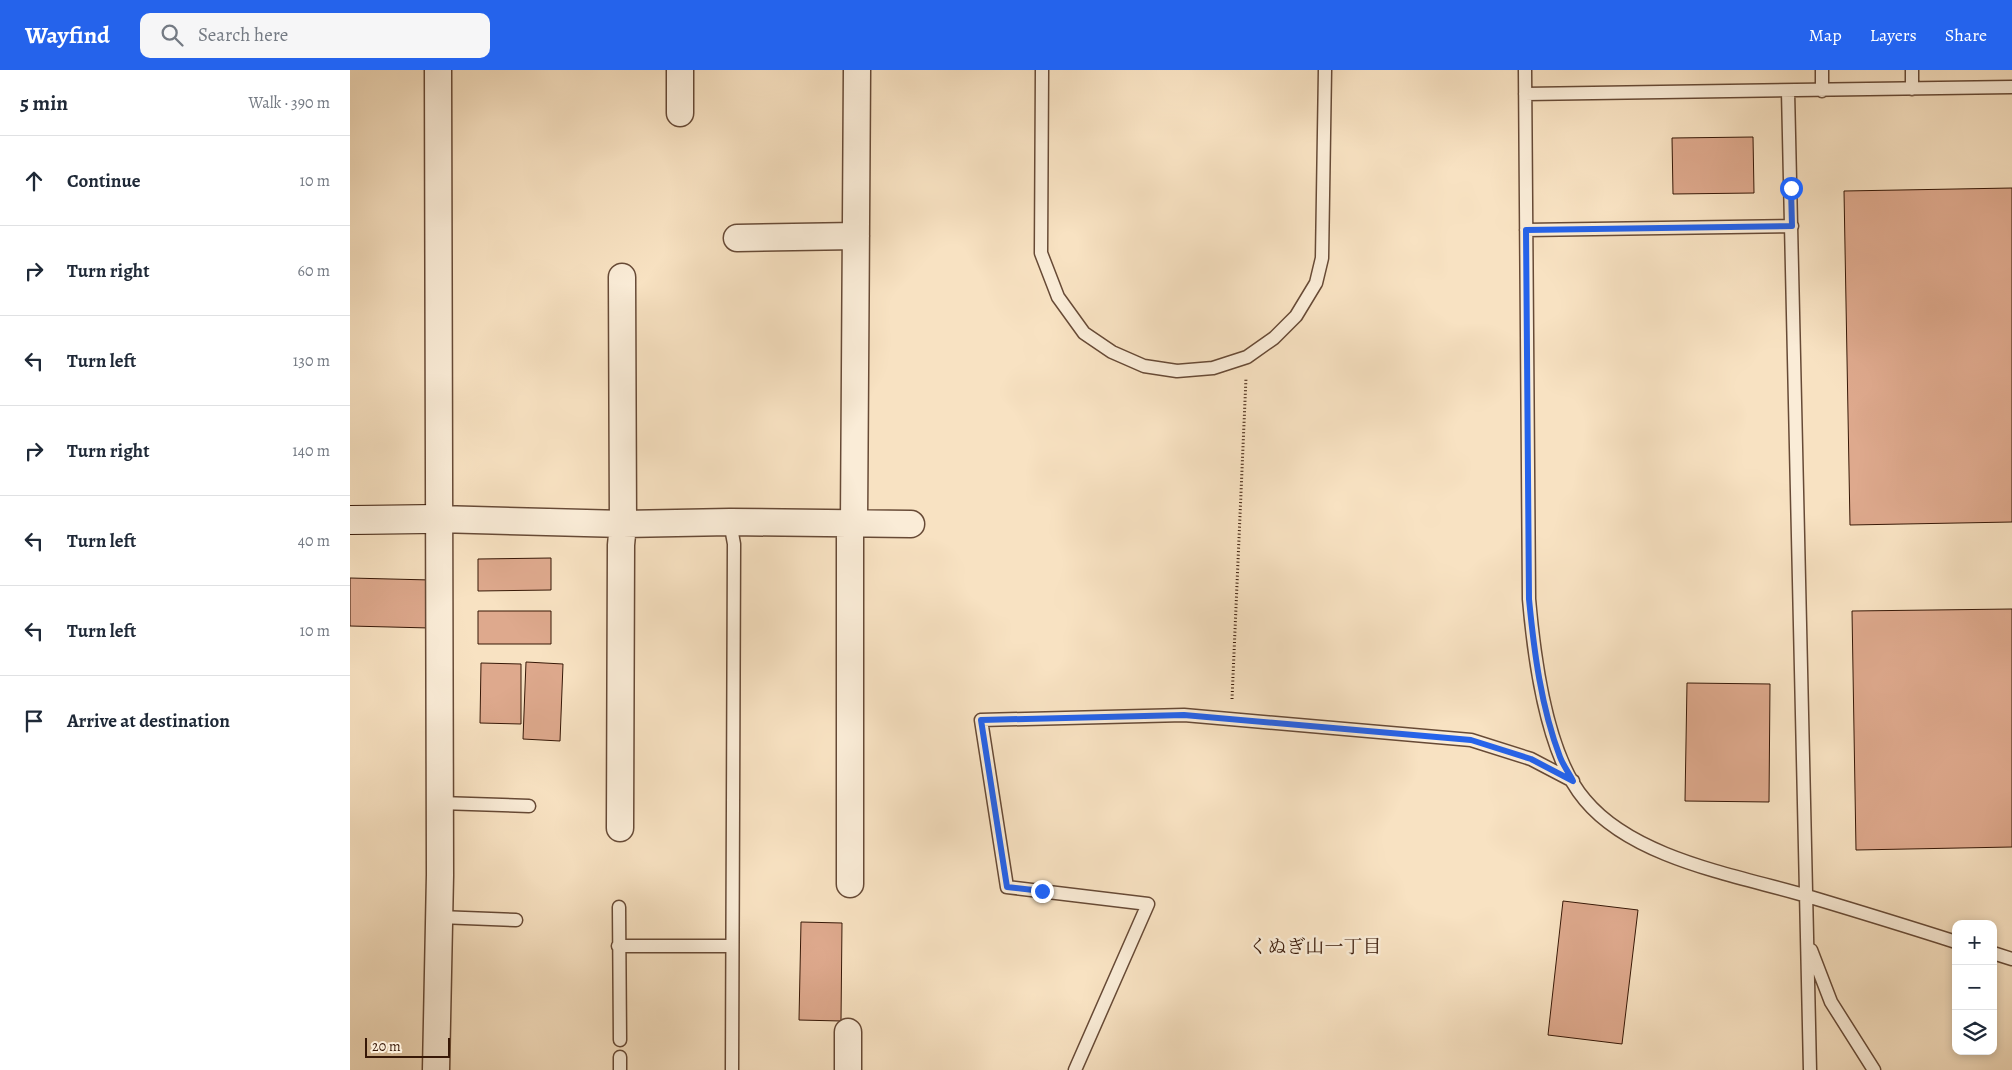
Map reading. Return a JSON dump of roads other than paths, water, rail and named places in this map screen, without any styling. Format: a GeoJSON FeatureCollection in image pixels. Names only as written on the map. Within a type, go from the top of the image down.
{"type":"FeatureCollection","features":[{"type":"Feature","properties":{"kind":"street"},"geometry":{"type":"LineString","coordinates":[[436,1070],[440,803],[438,70]]}},
{"type":"Feature","properties":{"kind":"street"},"geometry":{"type":"LineString","coordinates":[[680,70],[680,113]]}},
{"type":"Feature","properties":{"kind":"street"},"geometry":{"type":"LineString","coordinates":[[850,884],[857,70]]}},
{"type":"Feature","properties":{"kind":"street"},"geometry":{"type":"LineString","coordinates":[[738,238],[856,236]]}},
{"type":"Feature","properties":{"kind":"street"},"geometry":{"type":"LineString","coordinates":[[620,828],[621,555],[623,524],[622,278]]}},
{"type":"Feature","properties":{"kind":"street"},"geometry":{"type":"LineString","coordinates":[[350,520],[438,519],[623,524],[730,522],[911,524]]}},
{"type":"Feature","properties":{"kind":"street"},"geometry":{"type":"LineString","coordinates":[[848,1032],[848,1070]]}},
{"type":"Feature","properties":{"kind":"lane"},"geometry":{"type":"LineString","coordinates":[[1042,70],[1041,254],[1058,297],[1084,333],[1112,352],[1144,366],[1177,371],[1212,368],[1247,357],[1274,338],[1296,316],[1316,283],[1322,258],[1325,70]]}},
{"type":"Feature","properties":{"kind":"lane"},"geometry":{"type":"LineString","coordinates":[[1525,70],[1529,599],[1533,642],[1545,705],[1560,758],[1584,799],[1602,819],[1626,836],[1679,859],[1952,941]]}},
{"type":"Feature","properties":{"kind":"lane"},"geometry":{"type":"LineString","coordinates":[[1822,70],[1822,90]]}},
{"type":"Feature","properties":{"kind":"lane"},"geometry":{"type":"LineString","coordinates":[[1912,70],[1912,89]]}},
{"type":"Feature","properties":{"kind":"lane"},"geometry":{"type":"LineString","coordinates":[[1525,94],[2012,87]]}},
{"type":"Feature","properties":{"kind":"lane"},"geometry":{"type":"LineString","coordinates":[[1788,91],[1810,1070]]}},
{"type":"Feature","properties":{"kind":"lane"},"geometry":{"type":"LineString","coordinates":[[1526,230],[1792,226]]}},
{"type":"Feature","properties":{"kind":"lane"},"geometry":{"type":"LineString","coordinates":[[730,522],[734,544],[732,1070]]}},
{"type":"Feature","properties":{"kind":"lane"},"geometry":{"type":"LineString","coordinates":[[1075,1070],[1148,904],[1007,887],[981,720],[1184,715],[1471,740],[1531,759],[1573,781]]}},
{"type":"Feature","properties":{"kind":"lane"},"geometry":{"type":"LineString","coordinates":[[440,803],[529,806]]}},
{"type":"Feature","properties":{"kind":"lane"},"geometry":{"type":"LineString","coordinates":[[619,907],[620,1040]]}},
{"type":"Feature","properties":{"kind":"lane"},"geometry":{"type":"LineString","coordinates":[[439,917],[516,920]]}},
{"type":"Feature","properties":{"kind":"lane"},"geometry":{"type":"LineString","coordinates":[[1808,940],[1831,1002],[1874,1070]]}},
{"type":"Feature","properties":{"kind":"lane"},"geometry":{"type":"LineString","coordinates":[[618,946],[732,946]]}},
{"type":"Feature","properties":{"kind":"lane"},"geometry":{"type":"LineString","coordinates":[[1997,954],[2012,959]]}},
{"type":"Feature","properties":{"kind":"district","name":"くぬぎ山一丁目"},"geometry":{"type":"Point","coordinates":[1315,946]}}]}
